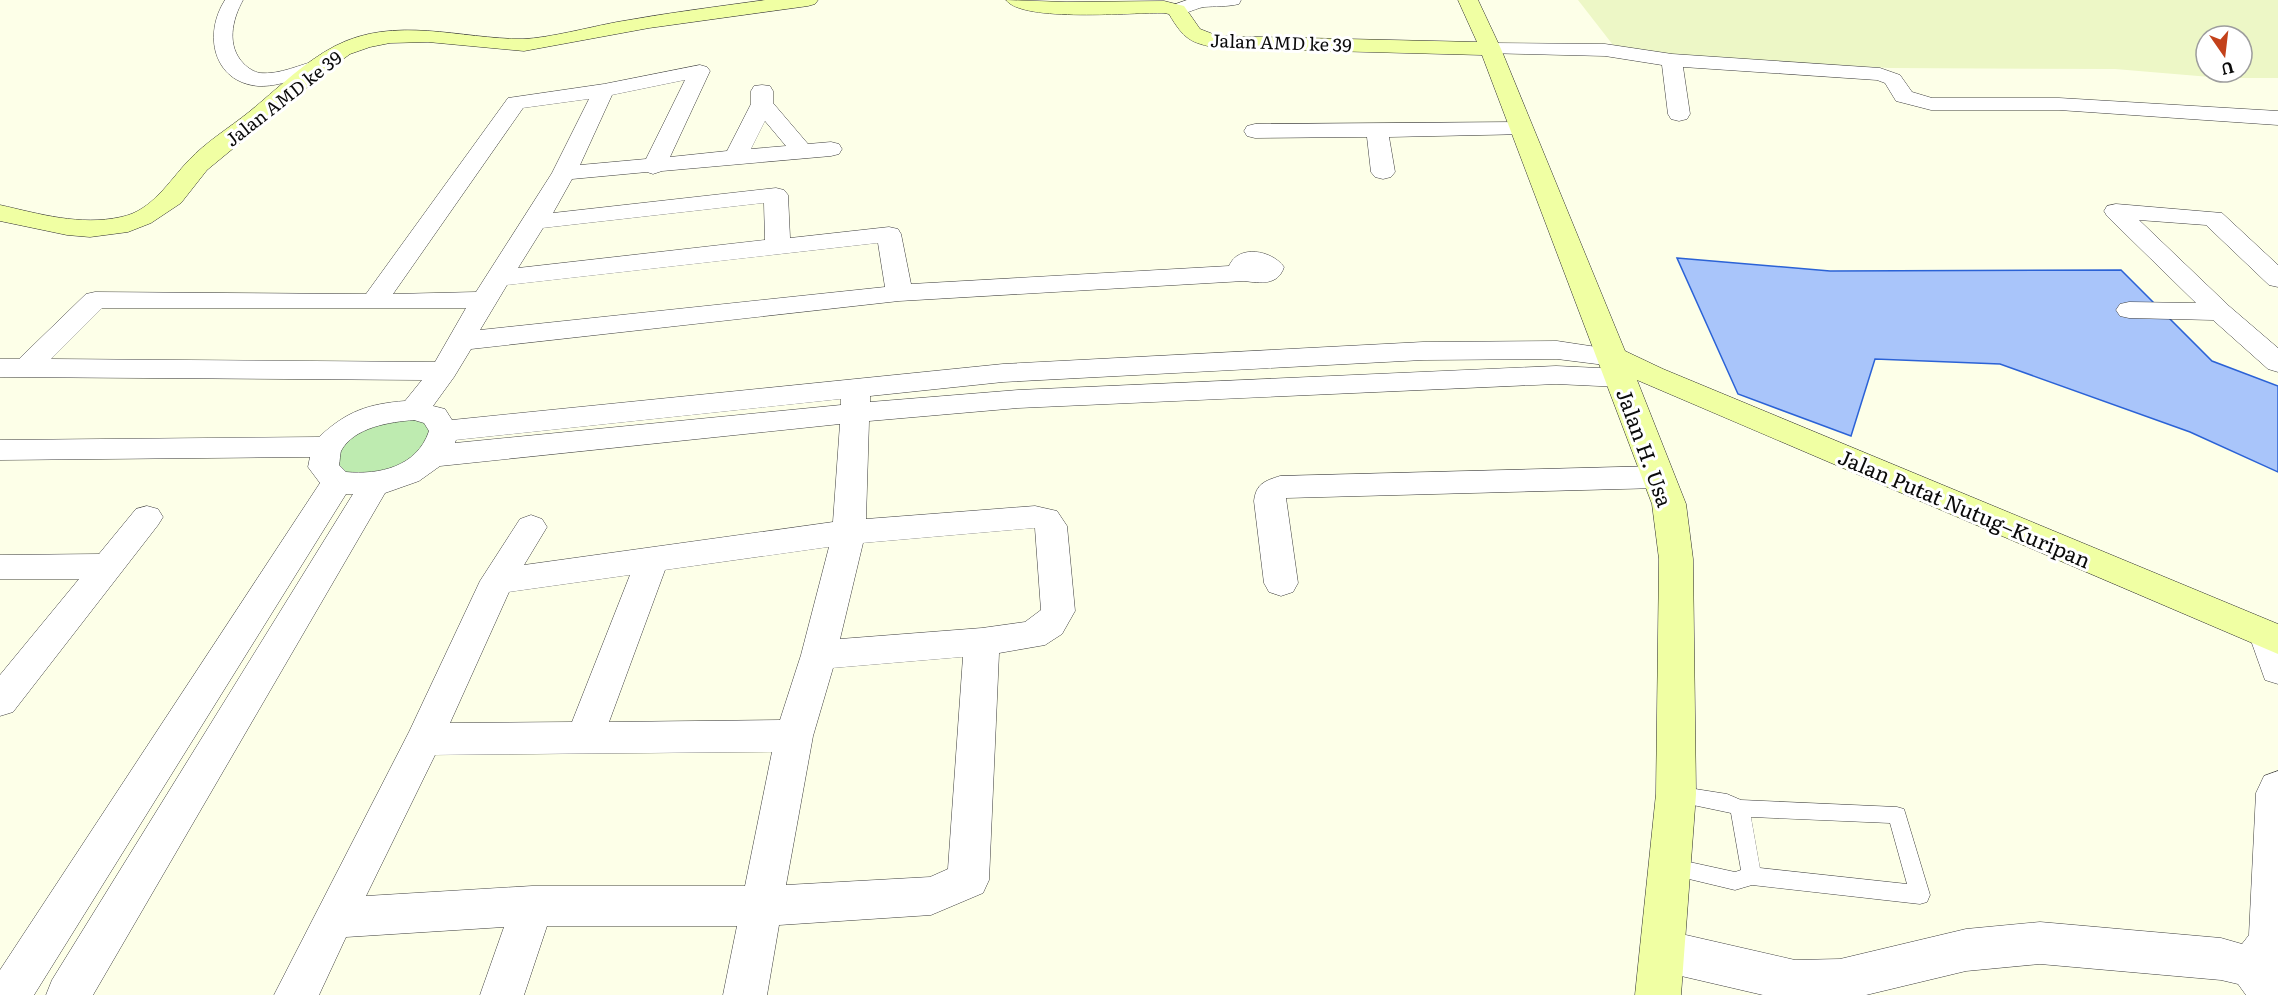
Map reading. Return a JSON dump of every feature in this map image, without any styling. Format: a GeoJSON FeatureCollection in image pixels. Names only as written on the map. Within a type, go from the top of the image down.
{"type":"FeatureCollection","features":[{"type":"Feature","properties":{"kind":"street"},"geometry":{"type":"LineString","coordinates":[[234,0],[221,32],[223,51],[236,67],[252,78],[275,78],[319,66]]}},
{"type":"Feature","properties":{"kind":"street"},"geometry":{"type":"LineString","coordinates":[[1016,0],[1030,5],[1052,8],[1146,3],[1177,10],[1199,2],[1232,0]]}},
{"type":"Feature","properties":{"kind":"street","name":"Jalan H. Usa"},"geometry":{"type":"LineString","coordinates":[[1468,0],[1522,129],[1629,370],[1659,477],[1669,504],[1676,559],[1676,794],[1664,951],[1658,995]]}},
{"type":"Feature","properties":{"kind":"street","name":"Jalan AMD ke 39"},"geometry":{"type":"LineString","coordinates":[[0,213],[67,227],[90,229],[128,224],[142,218],[172,198],[198,165],[319,66],[349,48],[390,37],[440,36],[524,45],[649,22],[794,1]]}},
{"type":"Feature","properties":{"kind":"street","name":"Jalan AMD ke 39"},"geometry":{"type":"LineString","coordinates":[[1177,10],[1191,34],[1201,39],[1218,42],[1490,49]]}},
{"type":"Feature","properties":{"kind":"street"},"geometry":{"type":"LineString","coordinates":[[1490,49],[1605,50],[1672,60],[1880,74],[1893,79],[1904,96],[1931,104],[2059,104],[2278,118]]}},
{"type":"Feature","properties":{"kind":"street"},"geometry":{"type":"LineString","coordinates":[[1672,60],[1679,114]]}},
{"type":"Feature","properties":{"kind":"street"},"geometry":{"type":"LineString","coordinates":[[374,302],[516,103],[604,90],[700,71],[653,167]]}},
{"type":"Feature","properties":{"kind":"street"},"geometry":{"type":"LineString","coordinates":[[414,410],[444,371],[484,300],[501,278],[535,222],[564,173],[604,90]]}},
{"type":"Feature","properties":{"kind":"street"},"geometry":{"type":"LineString","coordinates":[[735,158],[762,97],[802,151]]}},
{"type":"Feature","properties":{"kind":"street"},"geometry":{"type":"LineString","coordinates":[[1255,131],[1522,129]]}},
{"type":"Feature","properties":{"kind":"street"},"geometry":{"type":"LineString","coordinates":[[1377,130],[1383,172]]}},
{"type":"Feature","properties":{"kind":"street"},"geometry":{"type":"LineString","coordinates":[[564,173],[653,167],[831,149]]}},
{"type":"Feature","properties":{"kind":"street"},"geometry":{"type":"LineString","coordinates":[[535,222],[776,195],[778,246]]}},
{"type":"Feature","properties":{"kind":"street"},"geometry":{"type":"LineString","coordinates":[[2278,279],[2213,218],[2116,211],[2220,312],[2278,363]]}},
{"type":"Feature","properties":{"kind":"street"},"geometry":{"type":"LineString","coordinates":[[501,278],[889,234],[899,293]]}},
{"type":"Feature","properties":{"kind":"street"},"geometry":{"type":"LineString","coordinates":[[462,341],[899,293],[1244,273],[1241,265],[1257,259],[1271,267],[1272,280]]}},
{"type":"Feature","properties":{"kind":"street"},"geometry":{"type":"LineString","coordinates":[[13,368],[95,300],[374,302],[484,300]]}},
{"type":"Feature","properties":{"kind":"street"},"geometry":{"type":"LineString","coordinates":[[2129,310],[2220,312]]}},
{"type":"Feature","properties":{"kind":"street"},"geometry":{"type":"LineString","coordinates":[[13,368],[444,371]]}},
{"type":"Feature","properties":{"kind":"street"},"geometry":{"type":"LineString","coordinates":[[439,443],[435,416],[414,410],[381,413],[349,426],[327,447],[322,467],[337,482],[375,484],[408,474],[439,443],[855,401],[1018,399],[1629,370]]}},
{"type":"Feature","properties":{"kind":"street","name":"Jalan Putat Nutug–Kuripan"},"geometry":{"type":"LineString","coordinates":[[1629,370],[2272,637]]}},
{"type":"Feature","properties":{"kind":"street"},"geometry":{"type":"LineString","coordinates":[[745,995],[794,736],[819,655],[849,532],[855,401]]}},
{"type":"Feature","properties":{"kind":"street"},"geometry":{"type":"LineString","coordinates":[[0,450],[327,447]]}},
{"type":"Feature","properties":{"kind":"street"},"geometry":{"type":"LineString","coordinates":[[1281,583],[1270,501],[1271,491],[1280,487],[1659,477]]}},
{"type":"Feature","properties":{"kind":"street"},"geometry":{"type":"LineString","coordinates":[[9,995],[337,482]]}},
{"type":"Feature","properties":{"kind":"street"},"geometry":{"type":"LineString","coordinates":[[68,995],[375,484]]}},
{"type":"Feature","properties":{"kind":"street"},"geometry":{"type":"LineString","coordinates":[[0,701],[147,517]]}},
{"type":"Feature","properties":{"kind":"street"},"geometry":{"type":"LineString","coordinates":[[497,581],[849,532],[1035,517],[1046,519],[1051,526],[1058,610],[1050,624],[1033,635],[982,642],[819,655]]}},
{"type":"Feature","properties":{"kind":"street"},"geometry":{"type":"LineString","coordinates":[[296,995],[424,739],[497,581],[531,527]]}},
{"type":"Feature","properties":{"kind":"street"},"geometry":{"type":"LineString","coordinates":[[584,738],[654,558]]}},
{"type":"Feature","properties":{"kind":"street"},"geometry":{"type":"LineString","coordinates":[[0,567],[107,566]]}},
{"type":"Feature","properties":{"kind":"street"},"geometry":{"type":"LineString","coordinates":[[2272,637],[2278,670]]}},
{"type":"Feature","properties":{"kind":"street"},"geometry":{"type":"LineString","coordinates":[[334,918],[532,906],[762,906],[931,896],[968,880],[982,642]]}},
{"type":"Feature","properties":{"kind":"street"},"geometry":{"type":"LineString","coordinates":[[424,739],[794,736]]}},
{"type":"Feature","properties":{"kind":"street"},"geometry":{"type":"LineString","coordinates":[[1664,951],[1795,981],[1840,980],[1966,950],[2040,943],[2221,959],[2263,981],[2270,942],[2275,793],[2278,788]]}},
{"type":"Feature","properties":{"kind":"street"},"geometry":{"type":"LineString","coordinates":[[502,995],[532,906]]}},
{"type":"Feature","properties":{"kind":"lane"},"geometry":{"type":"LineString","coordinates":[[1671,867],[1735,881],[1752,876],[1920,895],[1897,815],[1740,808],[1727,802],[1676,794]]}},
{"type":"Feature","properties":{"kind":"lane"},"geometry":{"type":"LineString","coordinates":[[1740,808],[1752,876]]}},
{"type":"Feature","properties":{"kind":"green space"},"geometry":{"type":"Polygon","coordinates":[[[1578,0],[2278,0],[2278,78],[2254,78],[2254,24],[2194,24],[2194,76],[2115,69],[1890,68],[1667,55],[1613,45],[1578,0]]]}},
{"type":"Feature","properties":{"kind":"green space"},"geometry":{"type":"Polygon","coordinates":[[[419,418],[448,440],[347,491],[333,453],[373,426],[419,418]]]}},
{"type":"Feature","properties":{"kind":"water"},"geometry":{"type":"Polygon","coordinates":[[[1677,258],[1830,271],[2121,270],[2212,361],[2278,386],[2278,472],[2190,432],[2000,364],[1875,359],[1851,436],[1738,394],[1677,258]]]}}]}
